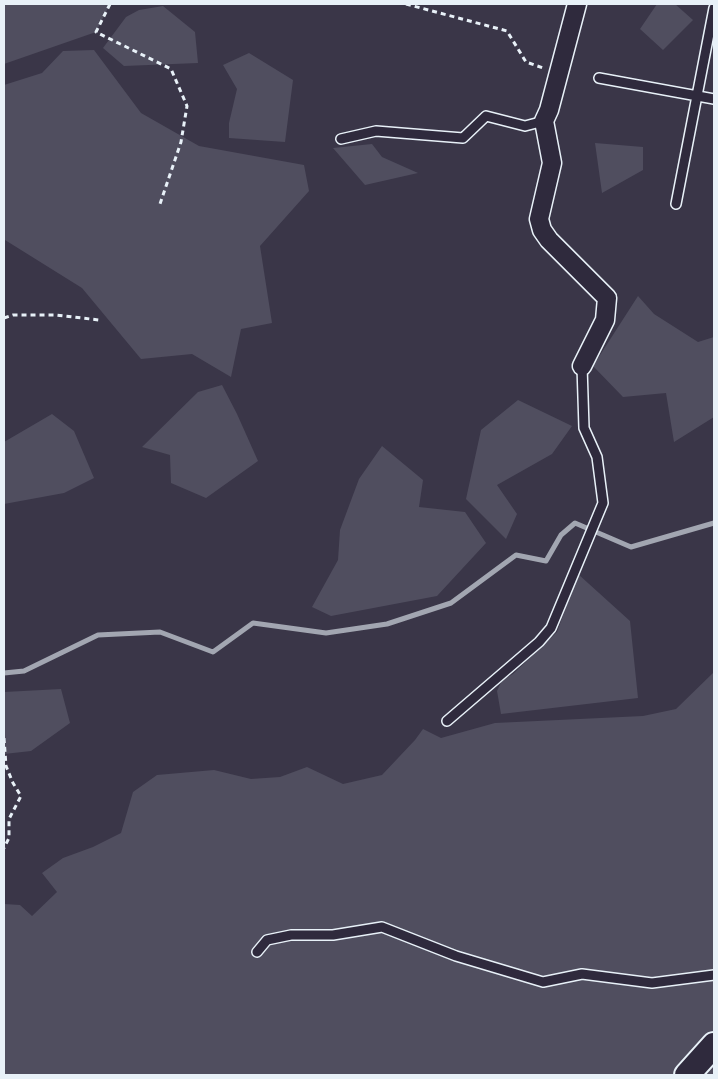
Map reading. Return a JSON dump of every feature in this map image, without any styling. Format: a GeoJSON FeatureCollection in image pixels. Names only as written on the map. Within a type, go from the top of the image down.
{"type":"FeatureCollection","features":[{"type":"Feature","properties":{"kind":"main road"},"geometry":{"type":"LineString","coordinates":[[686,1075],[714,1045]]}},
{"type":"Feature","properties":{"kind":"street"},"geometry":{"type":"LineString","coordinates":[[577,4],[549,110],[544,121],[552,163],[539,219],[542,230],[607,298],[605,320],[582,366]]}},
{"type":"Feature","properties":{"kind":"lane"},"geometry":{"type":"LineString","coordinates":[[676,204],[714,8]]}},
{"type":"Feature","properties":{"kind":"lane"},"geometry":{"type":"LineString","coordinates":[[599,78],[714,99]]}},
{"type":"Feature","properties":{"kind":"lane"},"geometry":{"type":"LineString","coordinates":[[341,139],[376,131],[463,138],[486,116],[525,126],[544,121]]}},
{"type":"Feature","properties":{"kind":"lane"},"geometry":{"type":"LineString","coordinates":[[447,721],[539,642],[551,628],[603,503],[597,457],[584,428],[582,366]]}},
{"type":"Feature","properties":{"kind":"lane"},"geometry":{"type":"LineString","coordinates":[[257,952],[267,940],[291,935],[333,935],[382,927],[456,956],[542,982],[582,974],[652,983],[714,975]]}},
{"type":"Feature","properties":{"kind":"path"},"geometry":{"type":"LineString","coordinates":[[110,4],[96,32],[172,69],[188,106],[181,142],[160,204]]}},
{"type":"Feature","properties":{"kind":"path"},"geometry":{"type":"LineString","coordinates":[[406,4],[507,31],[526,62],[558,74]]}},
{"type":"Feature","properties":{"kind":"path"},"geometry":{"type":"LineString","coordinates":[[4,318],[13,315],[56,315],[98,320]]}},
{"type":"Feature","properties":{"kind":"path"},"geometry":{"type":"LineString","coordinates":[[4,738],[6,766],[21,796],[9,819],[9,838],[4,848]]}},
{"type":"Feature","properties":{"kind":"shaded area"},"geometry":{"type":"Polygon","coordinates":[[[4,4],[110,4],[96,32],[4,64],[4,4]]]}},
{"type":"Feature","properties":{"kind":"shaded area"},"geometry":{"type":"Polygon","coordinates":[[[657,4],[675,4],[693,20],[663,50],[640,29],[657,4]]]}},
{"type":"Feature","properties":{"kind":"shaded area"},"geometry":{"type":"Polygon","coordinates":[[[163,6],[195,32],[198,63],[124,66],[103,48],[126,17],[139,10],[163,6]]]}},
{"type":"Feature","properties":{"kind":"shaded area"},"geometry":{"type":"Polygon","coordinates":[[[94,50],[141,113],[199,146],[304,165],[309,191],[260,246],[272,323],[241,329],[231,377],[192,354],[141,359],[82,288],[5,240],[4,85],[42,73],[63,51],[94,50]]]}},
{"type":"Feature","properties":{"kind":"shaded area"},"geometry":{"type":"Polygon","coordinates":[[[249,53],[293,80],[285,142],[229,138],[229,123],[237,89],[223,65],[249,53]]]}},
{"type":"Feature","properties":{"kind":"shaded area"},"geometry":{"type":"Polygon","coordinates":[[[595,143],[643,147],[643,170],[602,193],[595,143]]]}},
{"type":"Feature","properties":{"kind":"shaded area"},"geometry":{"type":"Polygon","coordinates":[[[372,144],[382,157],[418,173],[365,185],[333,148],[372,144]]]}},
{"type":"Feature","properties":{"kind":"shaded area"},"geometry":{"type":"Polygon","coordinates":[[[638,296],[654,314],[698,342],[714,337],[714,417],[674,442],[666,393],[623,397],[593,366],[638,296]]]}},
{"type":"Feature","properties":{"kind":"shaded area"},"geometry":{"type":"Polygon","coordinates":[[[222,385],[258,461],[206,498],[171,483],[170,455],[142,447],[198,392],[222,385]]]}},
{"type":"Feature","properties":{"kind":"shaded area"},"geometry":{"type":"Polygon","coordinates":[[[518,400],[572,426],[552,454],[497,485],[517,514],[506,539],[466,499],[481,430],[518,400]]]}},
{"type":"Feature","properties":{"kind":"shaded area"},"geometry":{"type":"Polygon","coordinates":[[[52,414],[74,431],[94,478],[64,493],[4,504],[4,442],[52,414]]]}},
{"type":"Feature","properties":{"kind":"shaded area"},"geometry":{"type":"Polygon","coordinates":[[[382,446],[423,480],[419,507],[465,512],[486,543],[437,596],[331,616],[312,607],[338,560],[340,530],[359,479],[382,446]]]}},
{"type":"Feature","properties":{"kind":"shaded area"},"geometry":{"type":"Polygon","coordinates":[[[578,574],[630,621],[638,698],[501,714],[497,691],[502,680],[513,674],[557,632],[578,574]]]}},
{"type":"Feature","properties":{"kind":"shaded area"},"geometry":{"type":"Polygon","coordinates":[[[714,672],[714,1075],[4,1075],[4,904],[20,905],[32,916],[57,892],[42,873],[63,858],[93,847],[121,833],[133,792],[157,775],[214,770],[251,779],[280,777],[307,767],[343,784],[382,775],[423,729],[441,738],[495,723],[643,716],[676,709],[714,672]]]}},
{"type":"Feature","properties":{"kind":"shaded area"},"geometry":{"type":"Polygon","coordinates":[[[61,689],[70,723],[31,751],[4,754],[4,692],[61,689]]]}},
{"type":"Feature","properties":{"kind":"waterway"},"geometry":{"type":"LineString","coordinates":[[4,673],[24,671],[98,635],[160,632],[213,652],[253,623],[326,633],[387,624],[451,603],[516,555],[546,561],[561,535],[575,523],[631,547],[714,523]]}}]}
